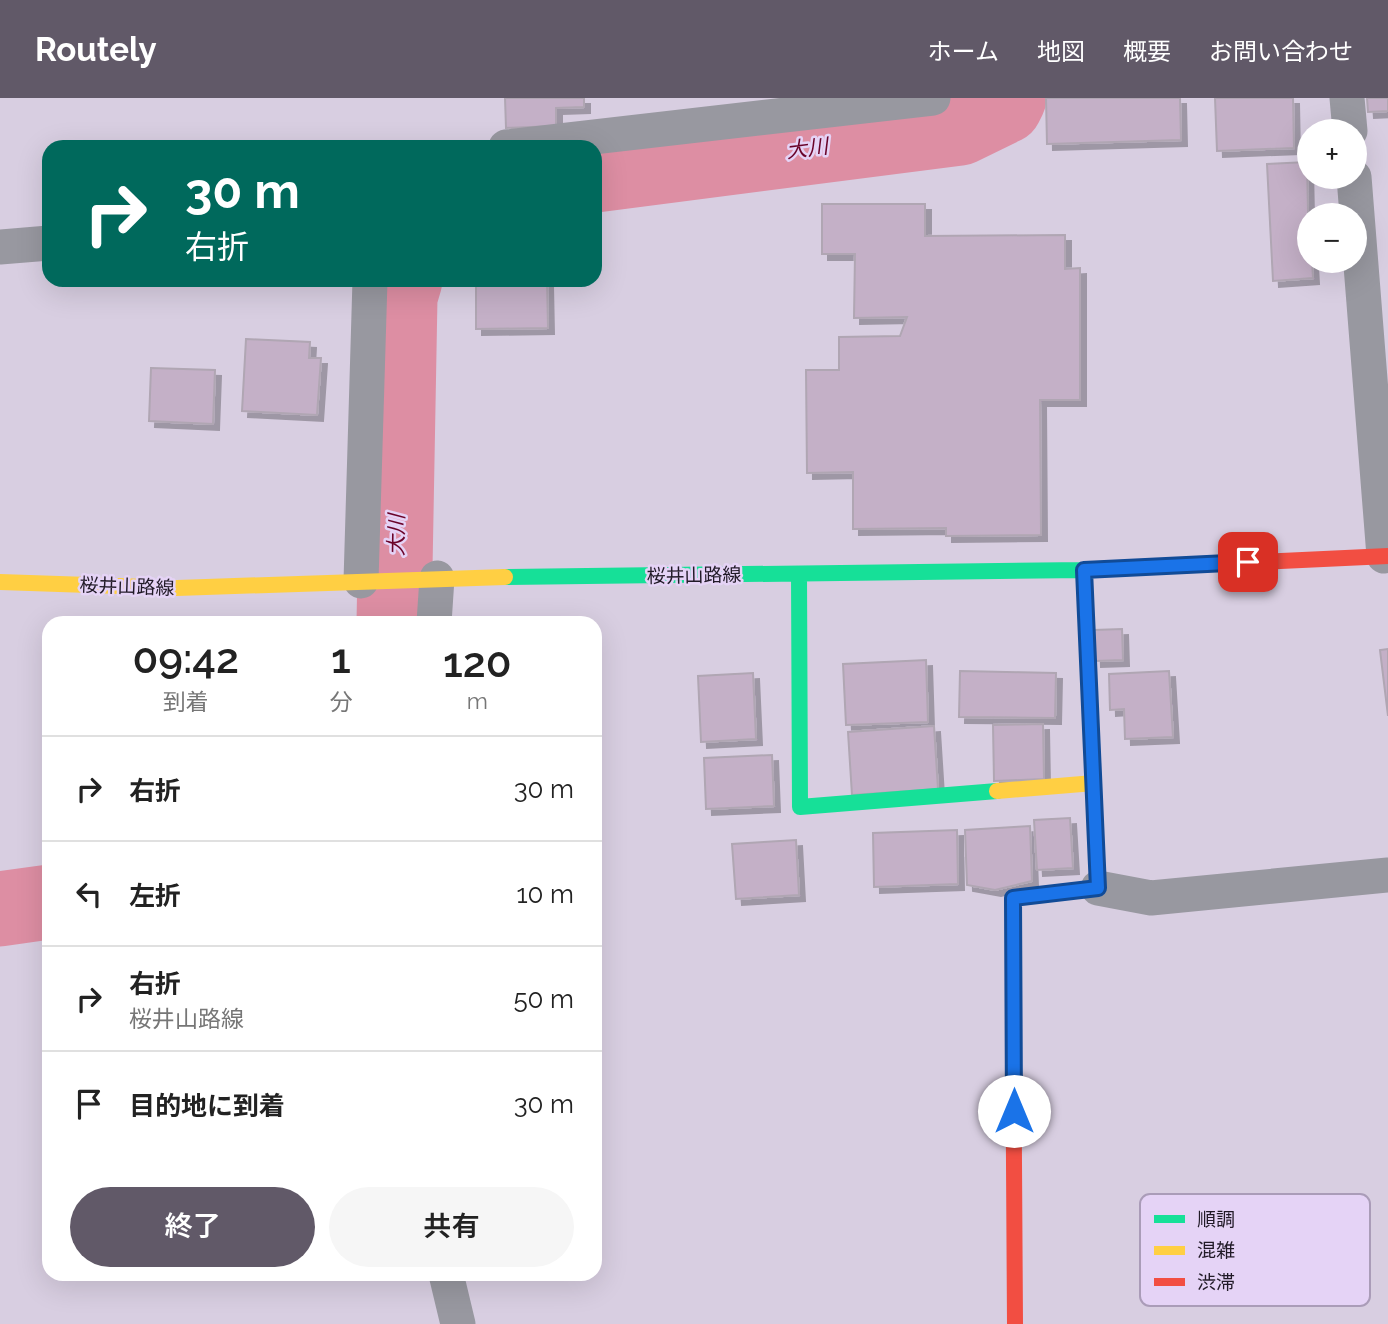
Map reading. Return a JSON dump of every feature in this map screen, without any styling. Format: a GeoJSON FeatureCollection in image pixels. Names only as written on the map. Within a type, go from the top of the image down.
{"type":"FeatureCollection","features":[{"type":"Feature","properties":{"kind":"main road","name":"桜井山路線"},"geometry":{"type":"LineString","coordinates":[[0,582],[177,588],[437,578],[1084,570],[1386,556]]}},
{"type":"Feature","properties":{"kind":"main road"},"geometry":{"type":"LineString","coordinates":[[1015,1324],[1013,898],[1098,888],[1084,570]]}},
{"type":"Feature","properties":{"kind":"main road"},"geometry":{"type":"LineString","coordinates":[[799,574],[800,807],[1094,783]]}},
{"type":"Feature","properties":{"kind":"street"},"geometry":{"type":"LineString","coordinates":[[567,140],[933,98]]}},
{"type":"Feature","properties":{"kind":"street"},"geometry":{"type":"LineString","coordinates":[[1348,98],[1349,119]]}},
{"type":"Feature","properties":{"kind":"street"},"geometry":{"type":"LineString","coordinates":[[1355,189],[1386,556]]}},
{"type":"Feature","properties":{"kind":"street"},"geometry":{"type":"LineString","coordinates":[[0,247],[42,244]]}},
{"type":"Feature","properties":{"kind":"street"},"geometry":{"type":"LineString","coordinates":[[361,581],[370,287]]}},
{"type":"Feature","properties":{"kind":"street"},"geometry":{"type":"LineString","coordinates":[[435,616],[437,578]]}},
{"type":"Feature","properties":{"kind":"street"},"geometry":{"type":"LineString","coordinates":[[1098,888],[1151,898],[1388,875]]}},
{"type":"Feature","properties":{"kind":"street"},"geometry":{"type":"LineString","coordinates":[[448,1281],[458,1324]]}},
{"type":"Feature","properties":{"kind":"building"},"geometry":{"type":"Polygon","coordinates":[[[505,98],[584,98],[584,107],[556,108],[556,126],[506,128],[505,98]]]}},
{"type":"Feature","properties":{"kind":"building"},"geometry":{"type":"Polygon","coordinates":[[[1046,98],[1180,98],[1181,140],[1047,144],[1046,98]]]}},
{"type":"Feature","properties":{"kind":"building"},"geometry":{"type":"Polygon","coordinates":[[[1215,98],[1293,98],[1294,148],[1217,151],[1215,98]]]}},
{"type":"Feature","properties":{"kind":"building"},"geometry":{"type":"Polygon","coordinates":[[[1367,98],[1388,98],[1388,111],[1368,112],[1367,98]]]}},
{"type":"Feature","properties":{"kind":"building"},"geometry":{"type":"Polygon","coordinates":[[[1297,162],[1297,189],[1308,189],[1308,203],[1297,203],[1297,273],[1313,273],[1313,278],[1273,281],[1267,164],[1297,162]]]}},
{"type":"Feature","properties":{"kind":"building"},"geometry":{"type":"Polygon","coordinates":[[[822,204],[925,204],[925,236],[1065,235],[1065,269],[1080,268],[1080,400],[1040,400],[1041,535],[946,536],[946,528],[853,529],[853,472],[807,473],[806,370],[839,370],[839,337],[900,336],[907,317],[854,318],[855,254],[822,254],[822,204]]]}},
{"type":"Feature","properties":{"kind":"building"},"geometry":{"type":"Polygon","coordinates":[[[476,287],[547,287],[548,328],[476,329],[476,287]]]}},
{"type":"Feature","properties":{"kind":"building"},"geometry":{"type":"Polygon","coordinates":[[[246,339],[310,342],[309,358],[321,358],[317,415],[242,411],[246,339]]]}},
{"type":"Feature","properties":{"kind":"building"},"geometry":{"type":"Polygon","coordinates":[[[151,368],[215,370],[213,424],[149,421],[151,368]]]}},
{"type":"Feature","properties":{"kind":"building"},"geometry":{"type":"Polygon","coordinates":[[[1122,629],[1123,660],[1095,661],[1094,630],[1122,629]]]}},
{"type":"Feature","properties":{"kind":"building"},"geometry":{"type":"Polygon","coordinates":[[[1388,649],[1388,716],[1380,650],[1388,649]]]}},
{"type":"Feature","properties":{"kind":"building"},"geometry":{"type":"Polygon","coordinates":[[[926,660],[928,722],[846,725],[843,664],[926,660]]]}},
{"type":"Feature","properties":{"kind":"building"},"geometry":{"type":"Polygon","coordinates":[[[960,671],[1056,673],[1055,718],[959,717],[960,671]]]}},
{"type":"Feature","properties":{"kind":"building"},"geometry":{"type":"Polygon","coordinates":[[[1169,671],[1173,737],[1125,739],[1124,709],[1110,710],[1109,674],[1169,671]]]}},
{"type":"Feature","properties":{"kind":"building"},"geometry":{"type":"Polygon","coordinates":[[[753,673],[756,739],[701,742],[698,676],[753,673]]]}},
{"type":"Feature","properties":{"kind":"building"},"geometry":{"type":"Polygon","coordinates":[[[1043,724],[1044,779],[994,781],[993,725],[1043,724]]]}},
{"type":"Feature","properties":{"kind":"building"},"geometry":{"type":"Polygon","coordinates":[[[934,726],[938,789],[852,795],[848,732],[934,726]]]}},
{"type":"Feature","properties":{"kind":"building"},"geometry":{"type":"Polygon","coordinates":[[[772,755],[774,806],[706,809],[704,758],[772,755]]]}},
{"type":"Feature","properties":{"kind":"building"},"geometry":{"type":"Polygon","coordinates":[[[1070,818],[1073,868],[1037,870],[1034,820],[1070,818]]]}},
{"type":"Feature","properties":{"kind":"building"},"geometry":{"type":"Polygon","coordinates":[[[1030,826],[1032,881],[995,890],[967,885],[965,830],[1030,826]]]}},
{"type":"Feature","properties":{"kind":"building"},"geometry":{"type":"Polygon","coordinates":[[[957,830],[958,884],[874,887],[873,833],[957,830]]]}},
{"type":"Feature","properties":{"kind":"building"},"geometry":{"type":"Polygon","coordinates":[[[796,840],[799,895],[736,899],[732,844],[796,840]]]}},
{"type":"Feature","properties":{"kind":"waterway","name":"大川"},"geometry":{"type":"LineString","coordinates":[[602,174],[960,128],[1005,106],[1009,98]]}},
{"type":"Feature","properties":{"kind":"waterway","name":"大川"},"geometry":{"type":"LineString","coordinates":[[394,616],[400,297],[403,287]]}},
{"type":"Feature","properties":{"kind":"waterway","name":"大川"},"geometry":{"type":"LineString","coordinates":[[0,909],[42,903]]}},
{"type":"Feature","properties":{"kind":"traffic: fast"},"geometry":{"type":"LineString","coordinates":[[505,577],[1084,570],[1169,566]]}},
{"type":"Feature","properties":{"kind":"traffic: fast"},"geometry":{"type":"LineString","coordinates":[[1013,1001],[1013,898],[1098,888],[1084,570]]}},
{"type":"Feature","properties":{"kind":"traffic: fast"},"geometry":{"type":"LineString","coordinates":[[799,574],[800,807],[997,791]]}},
{"type":"Feature","properties":{"kind":"traffic: slow"},"geometry":{"type":"LineString","coordinates":[[0,582],[177,588],[505,577]]}},
{"type":"Feature","properties":{"kind":"traffic: slow"},"geometry":{"type":"LineString","coordinates":[[997,791],[1094,783]]}},
{"type":"Feature","properties":{"kind":"traffic: jam"},"geometry":{"type":"LineString","coordinates":[[1169,566],[1388,556]]}},
{"type":"Feature","properties":{"kind":"traffic: jam"},"geometry":{"type":"LineString","coordinates":[[1013,1001],[1015,1324]]}},
{"type":"Feature","properties":{"kind":"route"},"geometry":{"type":"LineString","coordinates":[[1014,1111],[1013,898],[1098,888],[1084,570],[1248,562]]}}]}
